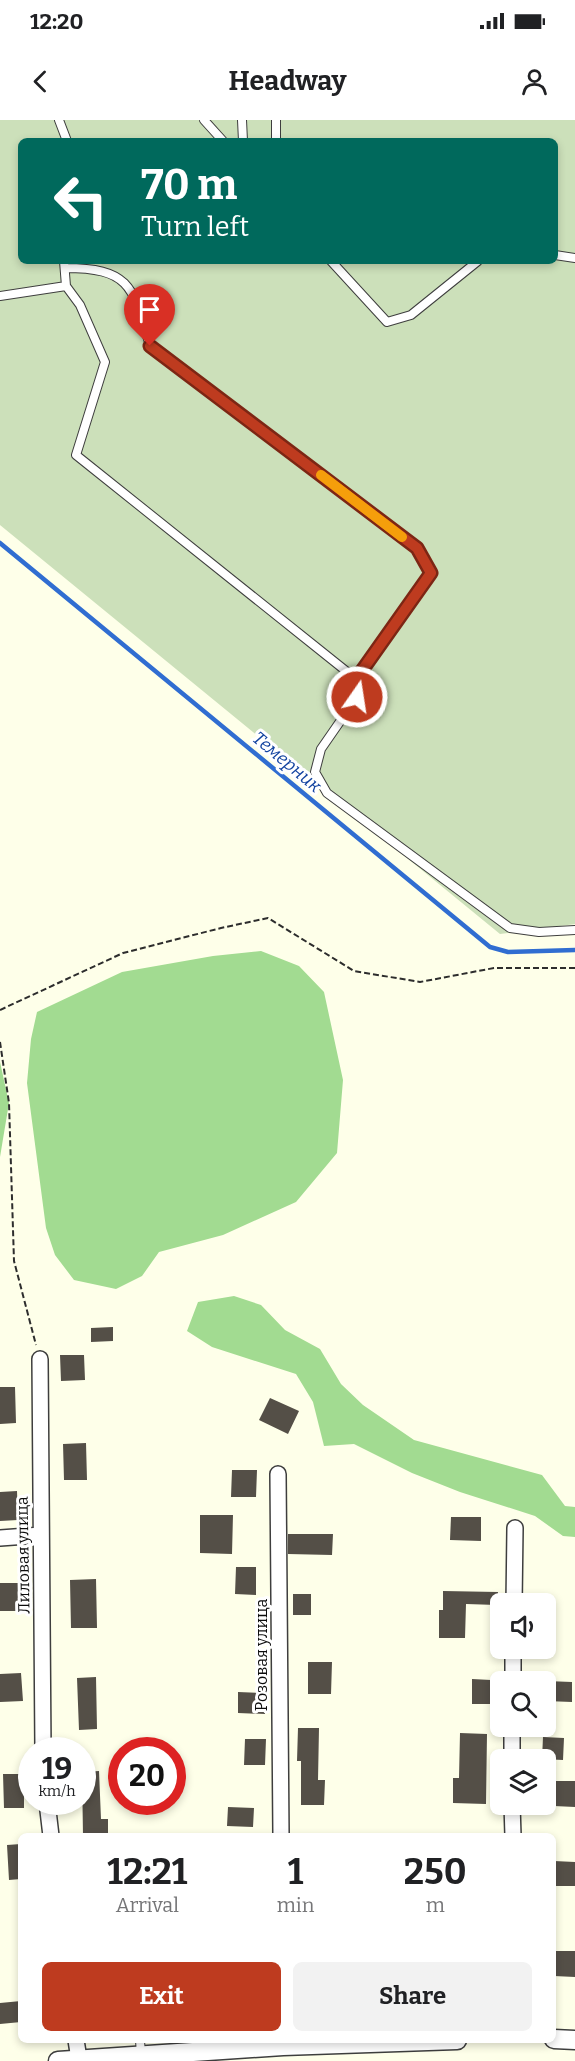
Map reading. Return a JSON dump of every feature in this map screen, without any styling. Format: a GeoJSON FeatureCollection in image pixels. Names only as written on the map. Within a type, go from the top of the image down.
{"type":"FeatureCollection","features":[{"type":"Feature","properties":{"kind":"street","name":"Лиловая улица"},"geometry":{"type":"LineString","coordinates":[[40,1359],[43,1737]]}},
{"type":"Feature","properties":{"kind":"street","name":"Розовая улица"},"geometry":{"type":"LineString","coordinates":[[278,1474],[281,1833]]}},
{"type":"Feature","properties":{"kind":"street"},"geometry":{"type":"LineString","coordinates":[[514,1593],[515,1528]]}},
{"type":"Feature","properties":{"kind":"street"},"geometry":{"type":"LineString","coordinates":[[0,1538],[41,1535]]}},
{"type":"Feature","properties":{"kind":"street"},"geometry":{"type":"LineString","coordinates":[[49,1815],[51,1833]]}},
{"type":"Feature","properties":{"kind":"street"},"geometry":{"type":"LineString","coordinates":[[512,1815],[513,1833]]}},
{"type":"Feature","properties":{"kind":"street"},"geometry":{"type":"LineString","coordinates":[[556,2039],[575,2040]]}},
{"type":"Feature","properties":{"kind":"street"},"geometry":{"type":"LineString","coordinates":[[76,2043],[78,2059]]}},
{"type":"Feature","properties":{"kind":"street"},"geometry":{"type":"LineString","coordinates":[[58,2061],[140,2047],[283,2043]]}},
{"type":"Feature","properties":{"kind":"lane"},"geometry":{"type":"LineString","coordinates":[[59,120],[66,138]]}},
{"type":"Feature","properties":{"kind":"lane"},"geometry":{"type":"LineString","coordinates":[[204,120],[220,138]]}},
{"type":"Feature","properties":{"kind":"lane"},"geometry":{"type":"LineString","coordinates":[[242,120],[243,138]]}},
{"type":"Feature","properties":{"kind":"lane"},"geometry":{"type":"LineString","coordinates":[[276,120],[276,138]]}},
{"type":"Feature","properties":{"kind":"lane"},"geometry":{"type":"LineString","coordinates":[[558,255],[575,258]]}},
{"type":"Feature","properties":{"kind":"lane"},"geometry":{"type":"LineString","coordinates":[[334,264],[387,322],[411,315],[474,264]]}},
{"type":"Feature","properties":{"kind":"lane"},"geometry":{"type":"LineString","coordinates":[[356,679],[76,454],[105,362],[80,305],[66,286],[64,265],[91,268],[114,275],[130,290],[140,310],[150,346],[417,548],[431,573],[356,679],[357,697],[321,749],[315,772],[327,793],[510,928],[539,932],[575,930]]}},
{"type":"Feature","properties":{"kind":"lane"},"geometry":{"type":"LineString","coordinates":[[0,296],[66,286]]}},
{"type":"Feature","properties":{"kind":"path"},"geometry":{"type":"LineString","coordinates":[[0,1010],[123,953],[268,918],[354,971],[387,977],[420,982],[494,968],[575,968]]}},
{"type":"Feature","properties":{"kind":"path"},"geometry":{"type":"LineString","coordinates":[[0,1042],[9,1103],[14,1261],[40,1359]]}},
{"type":"Feature","properties":{"kind":"green space"},"geometry":{"type":"Polygon","coordinates":[[[0,120],[575,120],[575,924],[500,934],[0,525],[0,120]]]}},
{"type":"Feature","properties":{"kind":"green space"},"geometry":{"type":"Polygon","coordinates":[[[261,951],[299,966],[324,992],[343,1080],[337,1153],[296,1202],[223,1235],[159,1252],[142,1276],[116,1289],[74,1280],[55,1255],[46,1228],[27,1083],[31,1039],[37,1012],[122,972],[213,956],[261,951]]]}},
{"type":"Feature","properties":{"kind":"green space"},"geometry":{"type":"Polygon","coordinates":[[[0,1062],[9,1103],[0,1157],[0,1062]]]}},
{"type":"Feature","properties":{"kind":"green space"},"geometry":{"type":"Polygon","coordinates":[[[234,1296],[261,1305],[285,1330],[320,1349],[341,1384],[363,1405],[414,1440],[542,1475],[565,1506],[575,1507],[575,1537],[563,1536],[535,1516],[460,1492],[412,1473],[354,1444],[324,1446],[313,1402],[296,1374],[212,1347],[187,1331],[198,1302],[234,1296]]]}},
{"type":"Feature","properties":{"kind":"building"},"geometry":{"type":"Polygon","coordinates":[[[113,1327],[113,1341],[91,1342],[91,1328],[113,1327]]]}},
{"type":"Feature","properties":{"kind":"building"},"geometry":{"type":"Polygon","coordinates":[[[60,1355],[84,1355],[85,1380],[61,1381],[60,1355]]]}},
{"type":"Feature","properties":{"kind":"building"},"geometry":{"type":"Polygon","coordinates":[[[0,1387],[15,1387],[16,1423],[0,1424],[0,1387]]]}},
{"type":"Feature","properties":{"kind":"building"},"geometry":{"type":"Polygon","coordinates":[[[270,1398],[299,1411],[288,1434],[259,1420],[270,1398]]]}},
{"type":"Feature","properties":{"kind":"building"},"geometry":{"type":"Polygon","coordinates":[[[86,1443],[87,1480],[64,1480],[63,1444],[86,1443]]]}},
{"type":"Feature","properties":{"kind":"building"},"geometry":{"type":"Polygon","coordinates":[[[232,1470],[257,1470],[256,1497],[231,1497],[232,1470]]]}},
{"type":"Feature","properties":{"kind":"building"},"geometry":{"type":"Polygon","coordinates":[[[17,1491],[18,1520],[0,1521],[0,1492],[17,1491]]]}},
{"type":"Feature","properties":{"kind":"building"},"geometry":{"type":"Polygon","coordinates":[[[200,1515],[233,1515],[232,1554],[200,1553],[200,1515]]]}},
{"type":"Feature","properties":{"kind":"building"},"geometry":{"type":"Polygon","coordinates":[[[451,1517],[481,1517],[481,1541],[450,1540],[451,1517]]]}},
{"type":"Feature","properties":{"kind":"building"},"geometry":{"type":"Polygon","coordinates":[[[288,1534],[333,1534],[332,1555],[288,1554],[288,1534]]]}},
{"type":"Feature","properties":{"kind":"building"},"geometry":{"type":"Polygon","coordinates":[[[236,1567],[256,1567],[256,1595],[235,1594],[236,1567]]]}},
{"type":"Feature","properties":{"kind":"building"},"geometry":{"type":"Polygon","coordinates":[[[96,1579],[97,1628],[71,1628],[70,1580],[96,1579]]]}},
{"type":"Feature","properties":{"kind":"building"},"geometry":{"type":"Polygon","coordinates":[[[0,1583],[18,1583],[18,1611],[0,1611],[0,1583]]]}},
{"type":"Feature","properties":{"kind":"building"},"geometry":{"type":"Polygon","coordinates":[[[443,1591],[498,1592],[490,1593],[490,1605],[466,1604],[465,1638],[439,1638],[439,1610],[443,1610],[443,1591]]]}},
{"type":"Feature","properties":{"kind":"building"},"geometry":{"type":"Polygon","coordinates":[[[293,1594],[311,1594],[311,1615],[293,1615],[293,1594]]]}},
{"type":"Feature","properties":{"kind":"building"},"geometry":{"type":"Polygon","coordinates":[[[308,1662],[332,1662],[331,1694],[308,1694],[308,1662]]]}},
{"type":"Feature","properties":{"kind":"building"},"geometry":{"type":"Polygon","coordinates":[[[21,1673],[23,1701],[0,1702],[0,1674],[21,1673]]]}},
{"type":"Feature","properties":{"kind":"building"},"geometry":{"type":"Polygon","coordinates":[[[96,1677],[97,1729],[79,1730],[77,1678],[96,1677]]]}},
{"type":"Feature","properties":{"kind":"building"},"geometry":{"type":"Polygon","coordinates":[[[472,1679],[490,1680],[490,1704],[472,1704],[472,1679]]]}},
{"type":"Feature","properties":{"kind":"building"},"geometry":{"type":"Polygon","coordinates":[[[556,1681],[572,1682],[572,1702],[556,1701],[556,1681]]]}},
{"type":"Feature","properties":{"kind":"building"},"geometry":{"type":"Polygon","coordinates":[[[238,1692],[266,1693],[265,1714],[238,1713],[238,1692]]]}},
{"type":"Feature","properties":{"kind":"building"},"geometry":{"type":"Polygon","coordinates":[[[298,1728],[319,1728],[318,1780],[325,1780],[324,1805],[301,1805],[301,1761],[297,1761],[298,1728]]]}},
{"type":"Feature","properties":{"kind":"building"},"geometry":{"type":"Polygon","coordinates":[[[460,1733],[487,1734],[486,1804],[453,1803],[453,1778],[459,1778],[460,1733]]]}},
{"type":"Feature","properties":{"kind":"building"},"geometry":{"type":"Polygon","coordinates":[[[543,1737],[564,1738],[563,1760],[556,1760],[556,1749],[542,1749],[543,1737]]]}},
{"type":"Feature","properties":{"kind":"building"},"geometry":{"type":"Polygon","coordinates":[[[245,1739],[266,1739],[265,1765],[244,1765],[245,1739]]]}},
{"type":"Feature","properties":{"kind":"building"},"geometry":{"type":"Polygon","coordinates":[[[96,1771],[99,1771],[101,1819],[108,1819],[108,1833],[83,1833],[83,1815],[96,1815],[96,1771]]]}},
{"type":"Feature","properties":{"kind":"building"},"geometry":{"type":"Polygon","coordinates":[[[3,1774],[18,1774],[18,1808],[4,1808],[3,1774]]]}},
{"type":"Feature","properties":{"kind":"building"},"geometry":{"type":"Polygon","coordinates":[[[556,1781],[575,1781],[575,1807],[556,1806],[556,1781]]]}},
{"type":"Feature","properties":{"kind":"building"},"geometry":{"type":"Polygon","coordinates":[[[228,1807],[254,1808],[253,1827],[227,1826],[228,1807]]]}},
{"type":"Feature","properties":{"kind":"building"},"geometry":{"type":"Polygon","coordinates":[[[18,1844],[18,1879],[9,1880],[7,1845],[18,1844]]]}},
{"type":"Feature","properties":{"kind":"building"},"geometry":{"type":"Polygon","coordinates":[[[556,1861],[575,1862],[575,1886],[556,1886],[556,1861]]]}},
{"type":"Feature","properties":{"kind":"building"},"geometry":{"type":"Polygon","coordinates":[[[556,1951],[575,1951],[575,1977],[556,1976],[556,1951]]]}},
{"type":"Feature","properties":{"kind":"building"},"geometry":{"type":"Polygon","coordinates":[[[18,2001],[18,2022],[0,2024],[0,2003],[18,2001]]]}},
{"type":"Feature","properties":{"kind":"waterway","name":"Темерник"},"geometry":{"type":"LineString","coordinates":[[0,543],[490,947],[508,952],[575,950]]}},
{"type":"Feature","properties":{"kind":"slow traffic"},"geometry":{"type":"LineString","coordinates":[[321,475],[402,537]]}},
{"type":"Feature","properties":{"kind":"route"},"geometry":{"type":"LineString","coordinates":[[150,346],[417,548],[431,573],[356,679],[357,697]]}}]}
